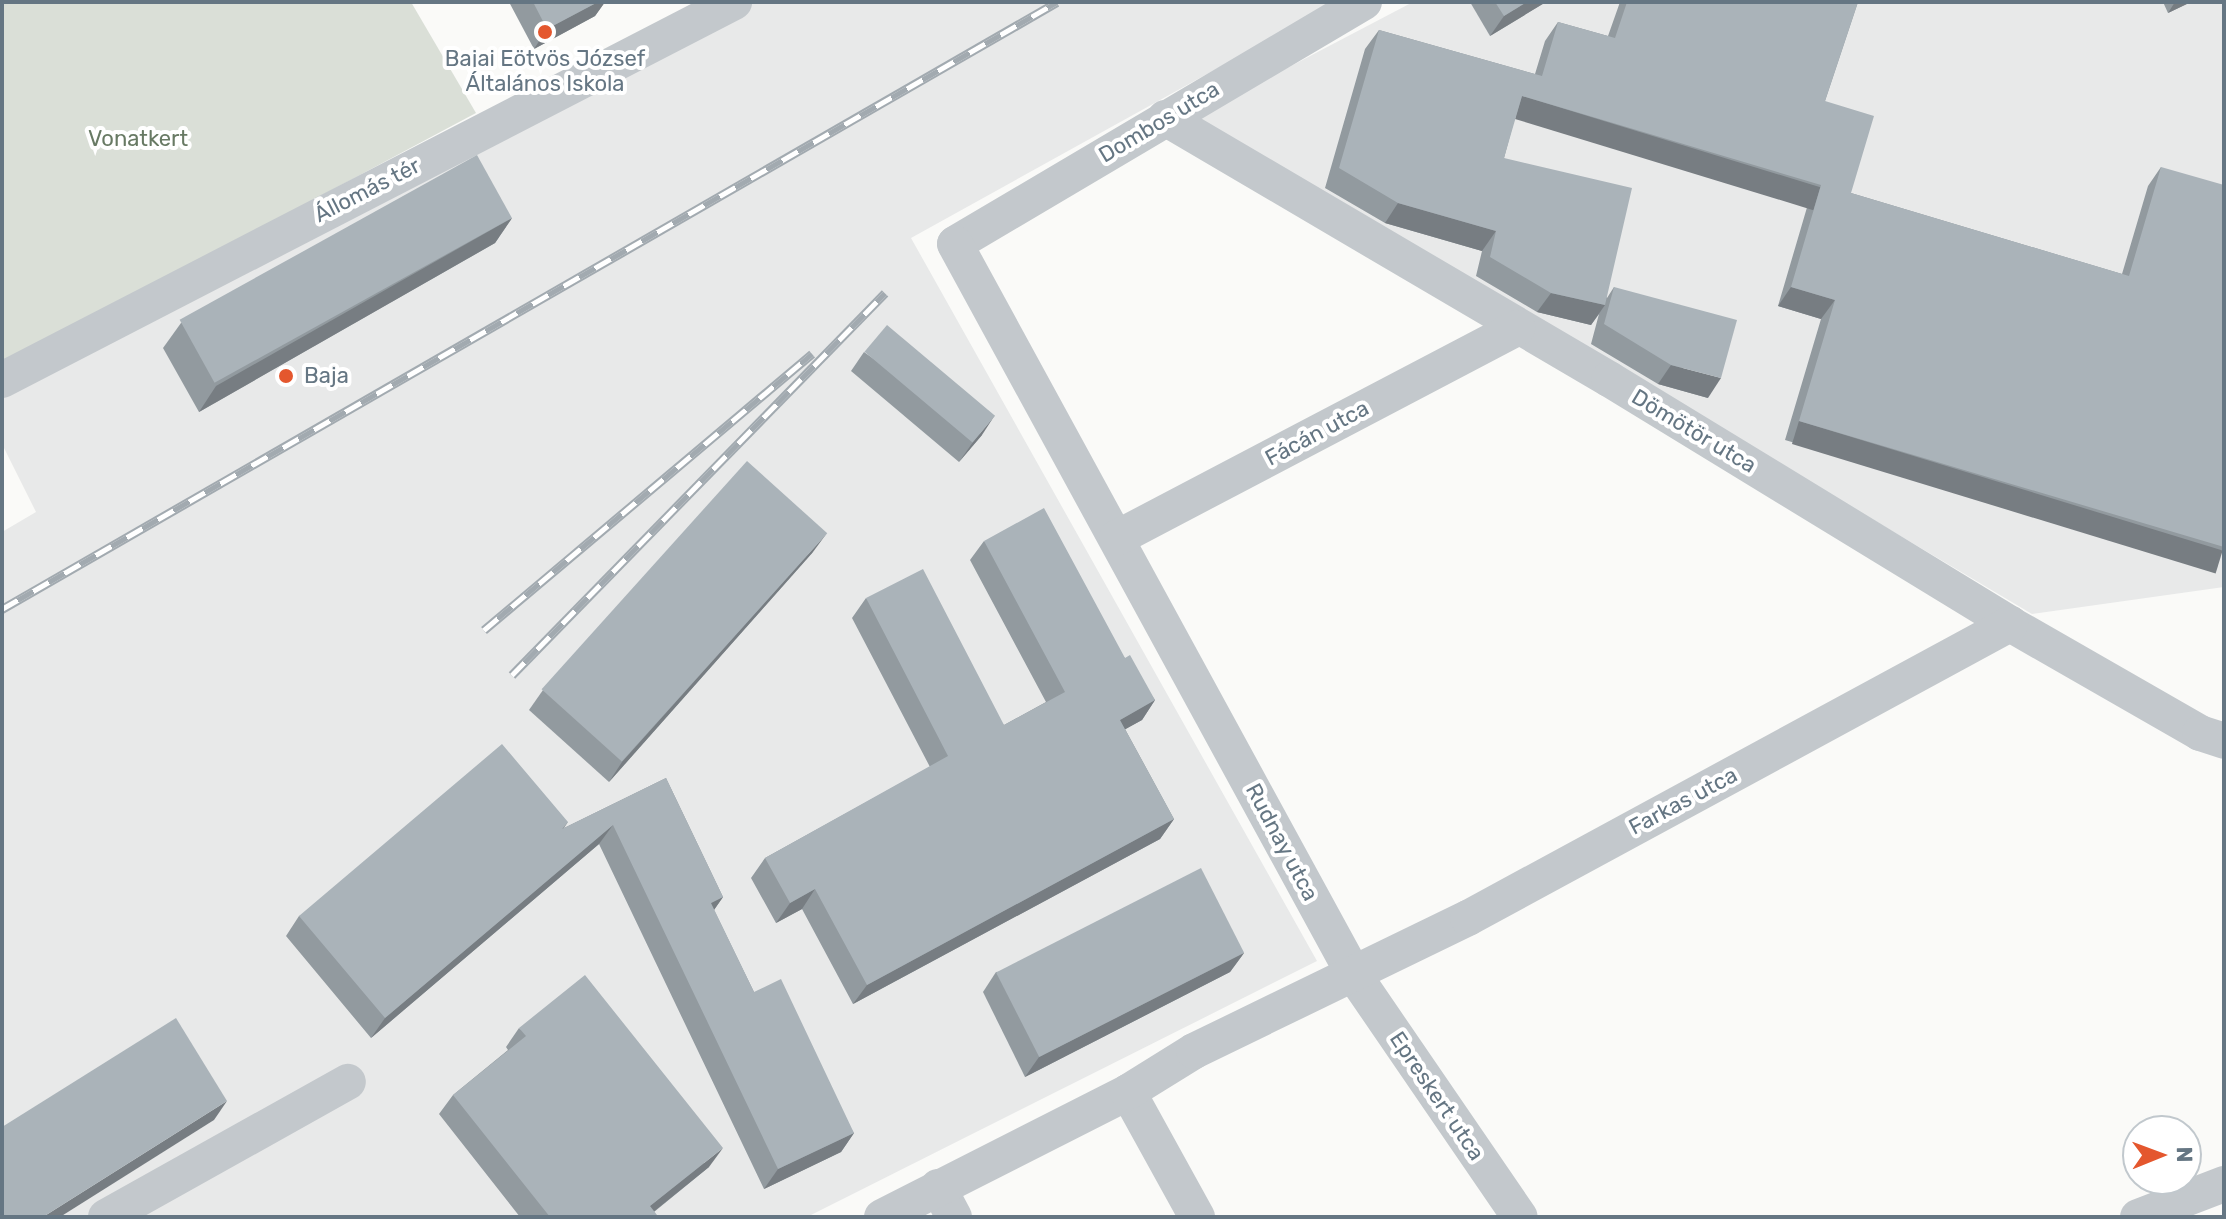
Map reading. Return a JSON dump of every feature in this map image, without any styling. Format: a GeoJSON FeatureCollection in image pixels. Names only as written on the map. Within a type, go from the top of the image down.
{"type":"FeatureCollection","features":[{"type":"Feature","properties":{"kind":"street","name":"Állomás tér"},"geometry":{"type":"LineString","coordinates":[[2,380],[734,2]]}},
{"type":"Feature","properties":{"kind":"street","name":"Dombos utca"},"geometry":{"type":"LineString","coordinates":[[955,244],[1364,2]]}},
{"type":"Feature","properties":{"kind":"street","name":"Dömötör utca"},"geometry":{"type":"LineString","coordinates":[[1165,118],[1517,328],[1609,379],[2010,624],[2224,741]]}},
{"type":"Feature","properties":{"kind":"street","name":"Rudnay utca"},"geometry":{"type":"LineString","coordinates":[[955,244],[1354,975]]}},
{"type":"Feature","properties":{"kind":"street","name":"Fácán utca"},"geometry":{"type":"LineString","coordinates":[[1117,538],[1517,328]]}},
{"type":"Feature","properties":{"kind":"street","name":"Farkas utca"},"geometry":{"type":"LineString","coordinates":[[1354,975],[2010,624]]}},
{"type":"Feature","properties":{"kind":"street"},"geometry":{"type":"LineString","coordinates":[[882,1217],[946,1202],[1194,1051],[1354,975]]}},
{"type":"Feature","properties":{"kind":"street","name":"Epreskert utca"},"geometry":{"type":"LineString","coordinates":[[1354,975],[1520,1217]]}},
{"type":"Feature","properties":{"kind":"street"},"geometry":{"type":"LineString","coordinates":[[106,1217],[348,1082]]}},
{"type":"Feature","properties":{"kind":"street"},"geometry":{"type":"LineString","coordinates":[[1128,1092],[1197,1217]]}},
{"type":"Feature","properties":{"kind":"street"},"geometry":{"type":"LineString","coordinates":[[2138,1217],[2224,1184]]}},
{"type":"Feature","properties":{"kind":"shaded area"},"geometry":{"type":"Polygon","coordinates":[[[736,2],[1337,2],[911,238],[1317,961],[807,1217],[2,1217],[2,532],[36,512],[2,444],[2,391],[736,2]]]}},
{"type":"Feature","properties":{"kind":"shaded area"},"geometry":{"type":"Polygon","coordinates":[[[1413,2],[2224,2],[2224,587],[2032,614],[1194,117],[1413,2]]]}},
{"type":"Feature","properties":{"kind":"green space","name":"Vonatkert"},"geometry":{"type":"Polygon","coordinates":[[[2,2],[411,2],[476,113],[2,366],[2,2]]]}},
{"type":"Feature","properties":{"kind":"building"},"geometry":{"type":"Polygon","coordinates":[[[533,2],[598,2],[547,29],[533,2]]]}},
{"type":"Feature","properties":{"kind":"building"},"geometry":{"type":"Polygon","coordinates":[[[1495,2],[1527,2],[1504,16],[1495,2]]]}},
{"type":"Feature","properties":{"kind":"building"},"geometry":{"type":"Polygon","coordinates":[[[1627,2],[1858,2],[1825,101],[1874,116],[1851,193],[2129,276],[2161,167],[2224,185],[2224,547],[1799,421],[1835,300],[1791,287],[1821,185],[1522,96],[1504,158],[1632,188],[1605,305],[1551,293],[1490,257],[1496,231],[1398,203],[1339,168],[1379,30],[1542,76],[1558,22],[1615,38],[1627,2]]]}},
{"type":"Feature","properties":{"kind":"building"},"geometry":{"type":"Polygon","coordinates":[[[477,155],[512,218],[215,383],[180,320],[477,155]]]}},
{"type":"Feature","properties":{"kind":"building"},"geometry":{"type":"Polygon","coordinates":[[[1614,287],[1737,320],[1721,378],[1671,365],[1604,324],[1614,287]]]}},
{"type":"Feature","properties":{"kind":"building"},"geometry":{"type":"Polygon","coordinates":[[[887,325],[995,416],[973,442],[865,352],[887,325]]]}},
{"type":"Feature","properties":{"kind":"building"},"geometry":{"type":"Polygon","coordinates":[[[747,461],[827,533],[622,761],[542,689],[747,461]]]}},
{"type":"Feature","properties":{"kind":"building"},"geometry":{"type":"Polygon","coordinates":[[[1044,508],[1125,658],[1130,655],[1155,700],[1120,720],[1174,819],[867,985],[815,889],[790,903],[765,858],[948,756],[866,598],[923,569],[1004,725],[1065,692],[984,541],[1044,508]]]}},
{"type":"Feature","properties":{"kind":"building"},"geometry":{"type":"Polygon","coordinates":[[[502,744],[568,822],[562,829],[666,778],[723,897],[711,903],[754,992],[781,979],[854,1133],[778,1169],[613,825],[385,1018],[299,916],[502,744]]]}},
{"type":"Feature","properties":{"kind":"building"},"geometry":{"type":"Polygon","coordinates":[[[1201,868],[1244,953],[1039,1057],[996,972],[1201,868]]]}},
{"type":"Feature","properties":{"kind":"building"},"geometry":{"type":"Polygon","coordinates":[[[585,975],[723,1148],[650,1206],[657,1215],[654,1217],[550,1217],[453,1095],[526,1036],[519,1028],[585,975]]]}},
{"type":"Feature","properties":{"kind":"building"},"geometry":{"type":"Polygon","coordinates":[[[176,1018],[227,1101],[43,1217],[2,1217],[2,1127],[176,1018]]]}},
{"type":"Feature","properties":{"kind":"railway"},"geometry":{"type":"LineString","coordinates":[[2,609],[1057,2]]}},
{"type":"Feature","properties":{"kind":"railway"},"geometry":{"type":"LineString","coordinates":[[512,675],[885,293]]}},
{"type":"Feature","properties":{"kind":"railway"},"geometry":{"type":"LineString","coordinates":[[484,630],[812,354]]}},
{"type":"Feature","properties":{"kind":"place","name":"Bajai Eötvös József Általános Iskola"},"geometry":{"type":"Point","coordinates":[545,32]}},
{"type":"Feature","properties":{"kind":"place","name":"Baja"},"geometry":{"type":"Point","coordinates":[286,376]}}]}
